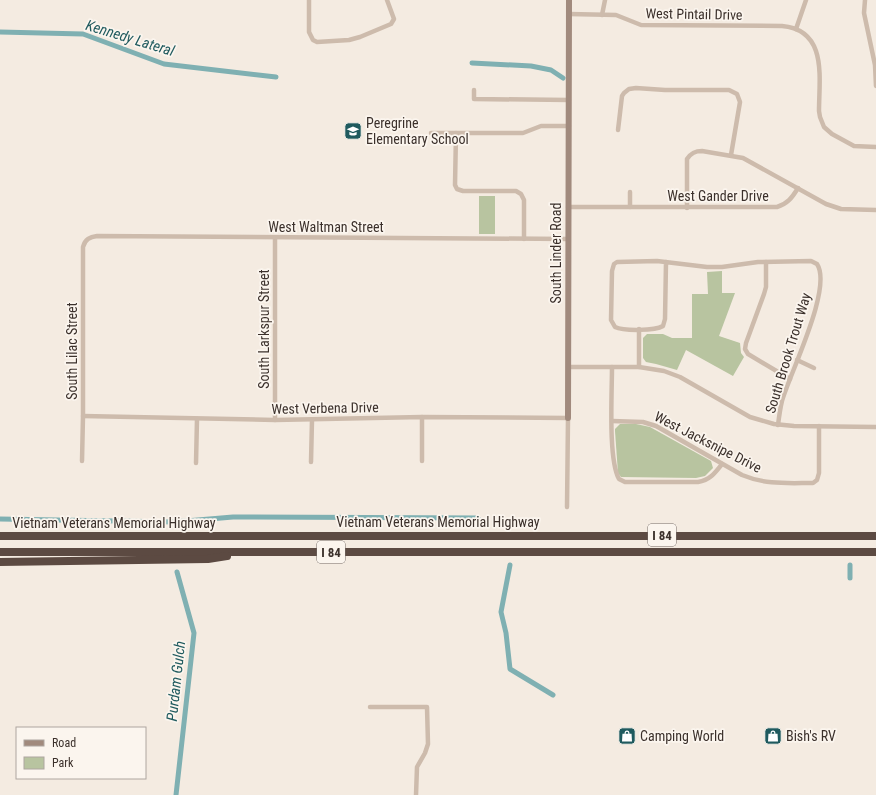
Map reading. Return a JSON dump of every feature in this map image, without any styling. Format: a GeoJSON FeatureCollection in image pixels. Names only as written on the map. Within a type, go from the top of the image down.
{"type":"FeatureCollection","features":[{"type":"Feature","properties":{"kind":"highway","name":"Vietnam Veterans Memorial Highway"},"geometry":{"type":"LineString","coordinates":[[0,536],[876,536]]}},
{"type":"Feature","properties":{"kind":"highway","name":"Vietnam Veterans Memorial Highway"},"geometry":{"type":"LineString","coordinates":[[0,552],[876,552]]}},
{"type":"Feature","properties":{"kind":"highway"},"geometry":{"type":"LineString","coordinates":[[0,562],[208,558],[264,552]]}},
{"type":"Feature","properties":{"kind":"street"},"geometry":{"type":"LineString","coordinates":[[309,0],[309,32],[312,40],[317,42],[349,40],[391,24],[394,19],[387,0]]}},
{"type":"Feature","properties":{"kind":"street","name":"South Linder Road"},"geometry":{"type":"LineString","coordinates":[[568,507],[569,0]]}},
{"type":"Feature","properties":{"kind":"street"},"geometry":{"type":"LineString","coordinates":[[602,15],[605,0]]}},
{"type":"Feature","properties":{"kind":"street"},"geometry":{"type":"LineString","coordinates":[[806,0],[796,29],[811,40],[818,55],[819,111],[824,127],[832,134],[854,146],[876,147]]}},
{"type":"Feature","properties":{"kind":"street"},"geometry":{"type":"LineString","coordinates":[[865,0],[864,13],[874,49],[876,86]]}},
{"type":"Feature","properties":{"kind":"street","name":"West Pintail Drive"},"geometry":{"type":"LineString","coordinates":[[569,14],[616,15],[641,25],[782,26],[796,29]]}},
{"type":"Feature","properties":{"kind":"street"},"geometry":{"type":"LineString","coordinates":[[618,130],[621,99],[624,93],[629,89],[729,90],[737,94],[740,102],[731,155]]}},
{"type":"Feature","properties":{"kind":"street"},"geometry":{"type":"LineString","coordinates":[[474,90],[474,99],[569,100]]}},
{"type":"Feature","properties":{"kind":"street"},"geometry":{"type":"LineString","coordinates":[[431,133],[523,133],[541,126],[569,126]]}},
{"type":"Feature","properties":{"kind":"street"},"geometry":{"type":"LineString","coordinates":[[456,133],[455,185],[457,189],[463,192],[516,191],[521,194],[524,200],[524,239]]}},
{"type":"Feature","properties":{"kind":"street"},"geometry":{"type":"LineString","coordinates":[[687,208],[687,159],[690,154],[696,151],[702,151],[743,158],[826,204],[836,208],[847,210],[876,210]]}},
{"type":"Feature","properties":{"kind":"street","name":"West Gander Drive"},"geometry":{"type":"LineString","coordinates":[[568,207],[776,207],[782,206],[791,200],[798,188]]}},
{"type":"Feature","properties":{"kind":"street"},"geometry":{"type":"LineString","coordinates":[[630,192],[630,207]]}},
{"type":"Feature","properties":{"kind":"street","name":"West Waltman Street"},"geometry":{"type":"LineString","coordinates":[[85,240],[90,237],[97,236],[568,239]]}},
{"type":"Feature","properties":{"kind":"street","name":"South Larkspur Street"},"geometry":{"type":"LineString","coordinates":[[275,238],[275,420]]}},
{"type":"Feature","properties":{"kind":"street","name":"South Lilac Street"},"geometry":{"type":"LineString","coordinates":[[82,461],[83,247],[85,240]]}},
{"type":"Feature","properties":{"kind":"street"},"geometry":{"type":"LineString","coordinates":[[666,262],[665,319],[663,326],[656,329],[621,329],[615,327],[612,320],[612,271],[614,264],[620,261],[666,262],[707,267],[766,262],[766,287],[745,349],[748,354],[790,379]]}},
{"type":"Feature","properties":{"kind":"street","name":"South Brook Trout Way"},"geometry":{"type":"LineString","coordinates":[[766,262],[811,261],[817,264],[820,270],[818,300],[782,401],[778,425]]}},
{"type":"Feature","properties":{"kind":"street"},"geometry":{"type":"LineString","coordinates":[[639,329],[639,367]]}},
{"type":"Feature","properties":{"kind":"street"},"geometry":{"type":"LineString","coordinates":[[797,360],[814,368]]}},
{"type":"Feature","properties":{"kind":"street"},"geometry":{"type":"LineString","coordinates":[[568,367],[639,367],[658,369],[674,374],[750,417],[778,425],[876,427]]}},
{"type":"Feature","properties":{"kind":"street"},"geometry":{"type":"LineString","coordinates":[[612,367],[612,421],[615,473],[619,479],[625,482],[706,481],[712,477],[722,464]]}},
{"type":"Feature","properties":{"kind":"street","name":"West Verbena Drive"},"geometry":{"type":"LineString","coordinates":[[83,416],[275,420],[422,417],[568,418]]}},
{"type":"Feature","properties":{"kind":"street"},"geometry":{"type":"LineString","coordinates":[[422,417],[422,461]]}},
{"type":"Feature","properties":{"kind":"street"},"geometry":{"type":"LineString","coordinates":[[196,463],[197,419]]}},
{"type":"Feature","properties":{"kind":"street"},"geometry":{"type":"LineString","coordinates":[[311,462],[312,420]]}},
{"type":"Feature","properties":{"kind":"street","name":"West Jacksnipe Drive"},"geometry":{"type":"LineString","coordinates":[[612,421],[643,422],[656,426],[742,475],[755,480],[768,482],[813,483],[817,480],[819,473],[819,426]]}},
{"type":"Feature","properties":{"kind":"street"},"geometry":{"type":"LineString","coordinates":[[370,707],[428,708],[428,744],[417,767],[416,795]]}},
{"type":"Feature","properties":{"kind":"green space"},"geometry":{"type":"Polygon","coordinates":[[[479,196],[495,196],[495,234],[479,234],[479,196]]]}},
{"type":"Feature","properties":{"kind":"green space"},"geometry":{"type":"Polygon","coordinates":[[[722,271],[722,293],[735,293],[719,336],[740,343],[741,353],[744,357],[733,376],[686,350],[677,370],[646,362],[643,358],[643,338],[647,334],[663,334],[672,338],[692,338],[692,294],[708,294],[707,272],[722,271]]]}},
{"type":"Feature","properties":{"kind":"green space"},"geometry":{"type":"Polygon","coordinates":[[[620,424],[636,424],[650,427],[711,461],[713,468],[705,476],[696,478],[621,477],[618,473],[615,431],[620,424]]]}},
{"type":"Feature","properties":{"kind":"waterway","name":"Kennedy Lateral"},"geometry":{"type":"LineString","coordinates":[[0,32],[83,34],[164,64],[276,77]]}},
{"type":"Feature","properties":{"kind":"waterway","name":"Kennedy Lateral"},"geometry":{"type":"LineString","coordinates":[[472,63],[531,66],[551,70],[563,78]]}},
{"type":"Feature","properties":{"kind":"waterway"},"geometry":{"type":"LineString","coordinates":[[0,519],[174,522],[233,517],[478,518]]}},
{"type":"Feature","properties":{"kind":"waterway"},"geometry":{"type":"LineString","coordinates":[[510,565],[501,612],[506,633],[510,669],[553,695]]}},
{"type":"Feature","properties":{"kind":"waterway","name":"Kennedy Lateral"},"geometry":{"type":"LineString","coordinates":[[850,565],[850,578]]}},
{"type":"Feature","properties":{"kind":"waterway","name":"Purdam Gulch"},"geometry":{"type":"LineString","coordinates":[[176,795],[194,633],[177,572]]}},
{"type":"Feature","properties":{"kind":"place","name":"Peregrine Elementary School"},"geometry":{"type":"Point","coordinates":[353,131]}},
{"type":"Feature","properties":{"kind":"place","name":"Camping World"},"geometry":{"type":"Point","coordinates":[627,736]}},
{"type":"Feature","properties":{"kind":"place","name":"Bish's RV"},"geometry":{"type":"Point","coordinates":[773,736]}}]}
